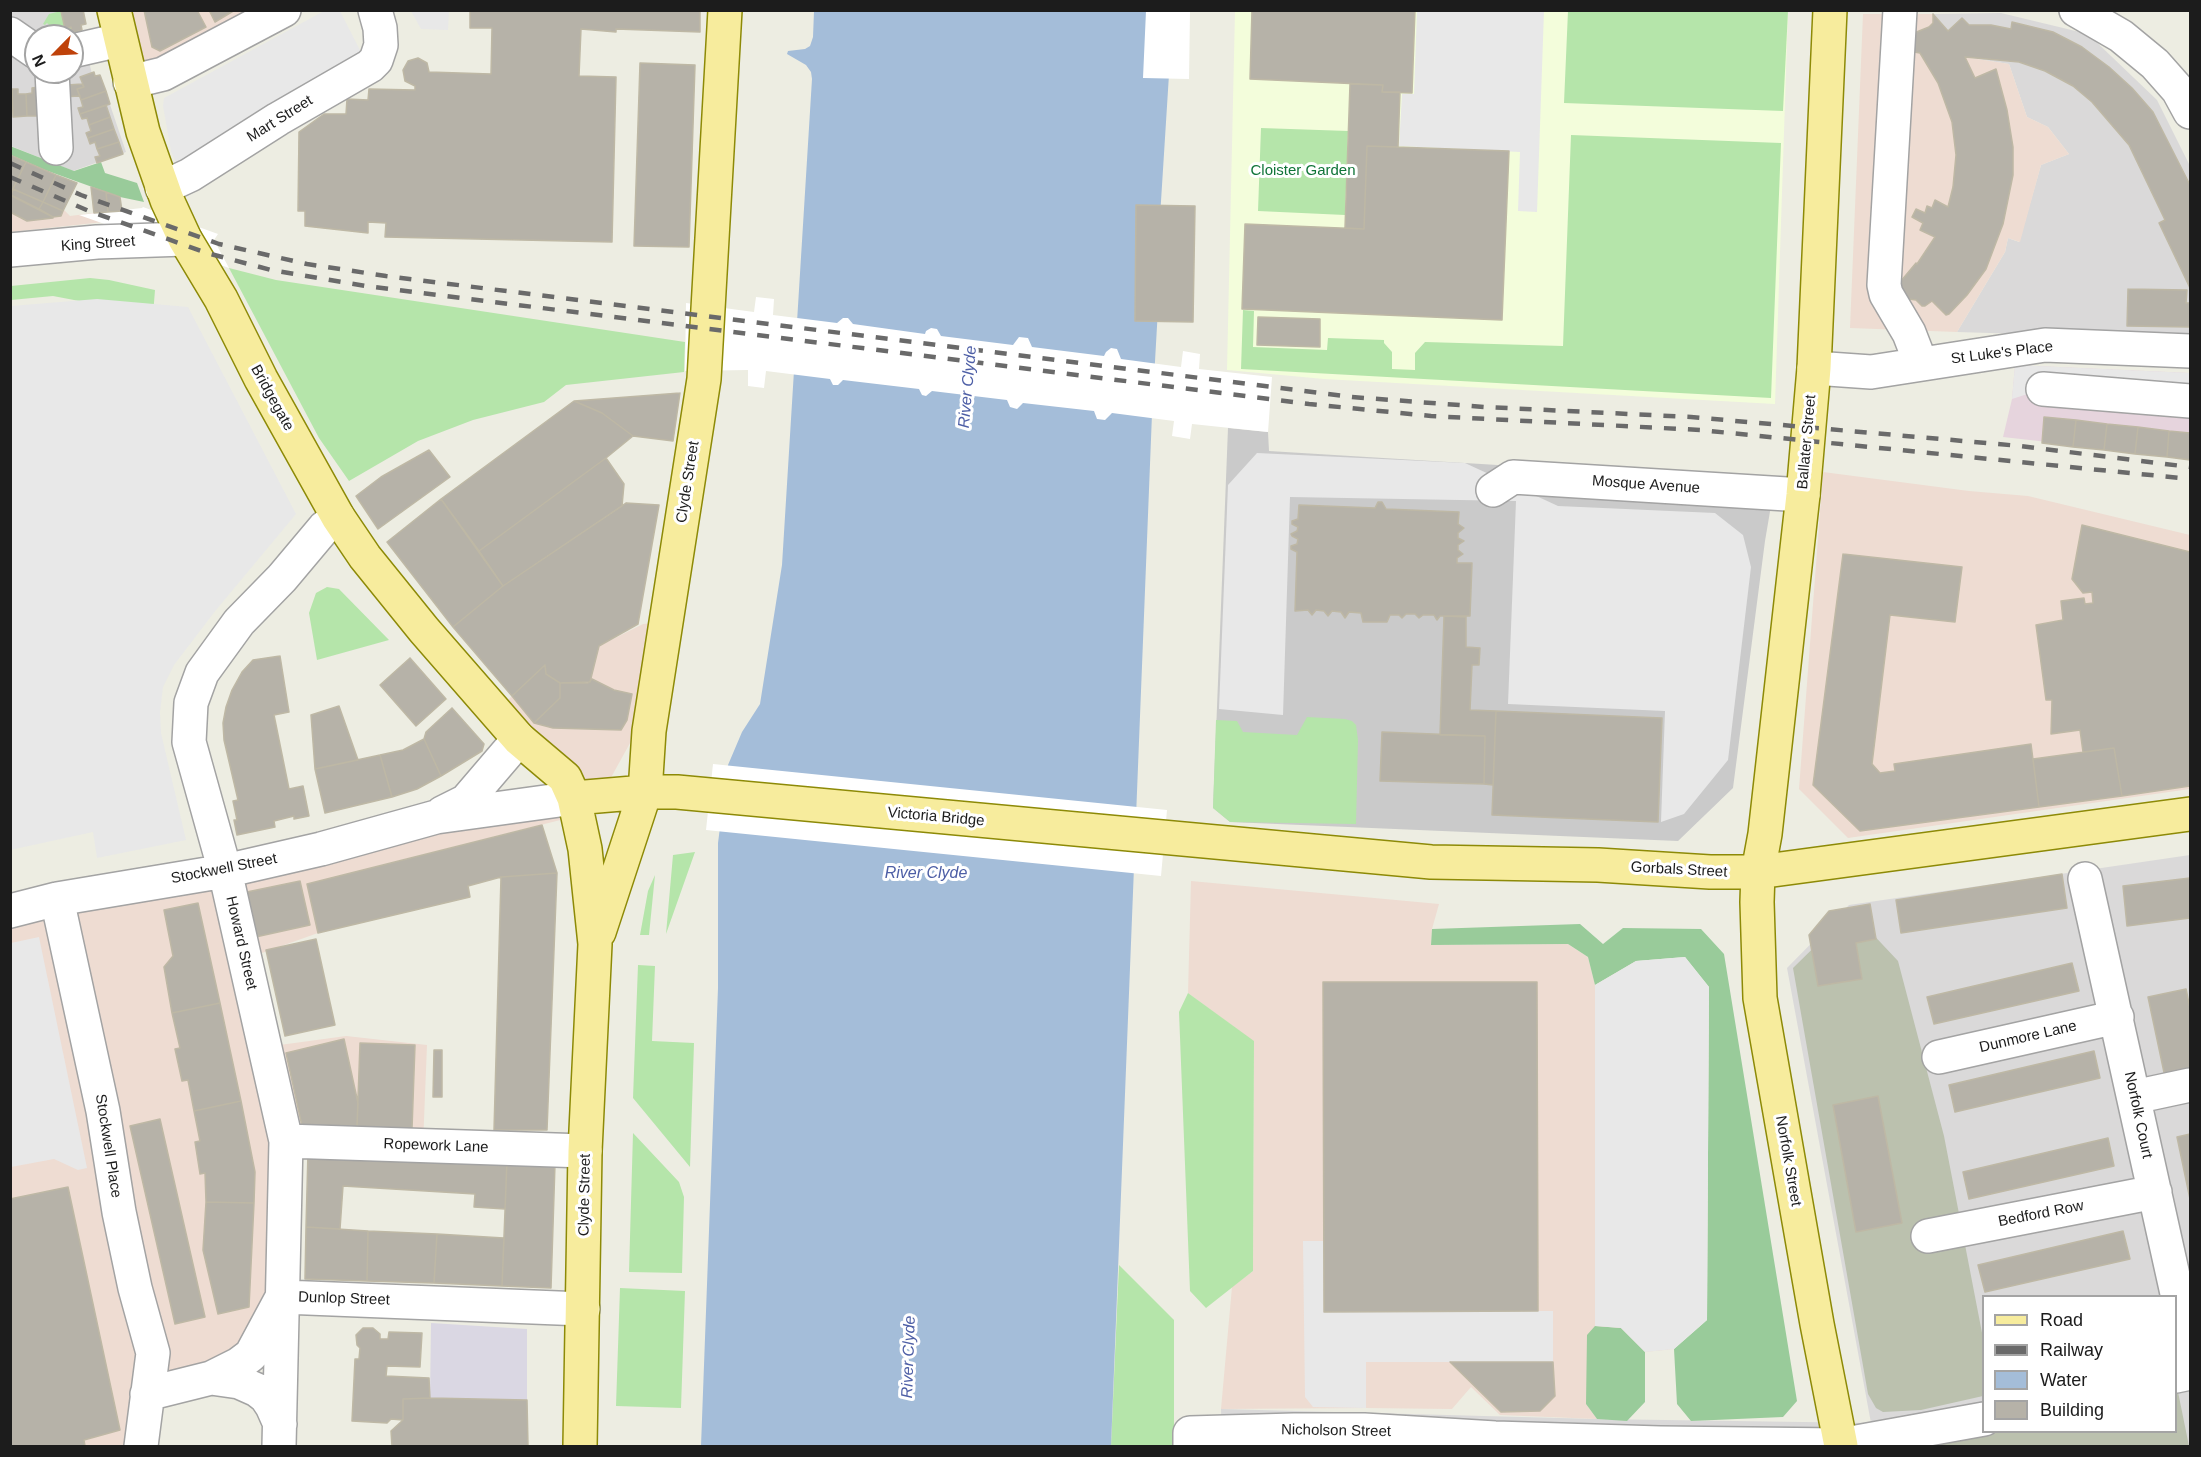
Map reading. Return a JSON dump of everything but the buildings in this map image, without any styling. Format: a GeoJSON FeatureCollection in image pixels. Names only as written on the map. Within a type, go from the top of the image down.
{"type":"FeatureCollection","features":[{"type":"Feature","properties":{"kind":"main road","name":"Clyde Street"},"geometry":{"type":"LineString","coordinates":[[595,944],[645,792],[652,708],[704,379],[725,10]]}},
{"type":"Feature","properties":{"kind":"main road","name":"Ballater Street"},"geometry":{"type":"LineString","coordinates":[[1758,872],[1765,834],[1803,495],[1814,368],[1830,10]]}},
{"type":"Feature","properties":{"kind":"main road","name":"Bridgegate"},"geometry":{"type":"LineString","coordinates":[[117,25],[142,132],[162,188],[185,239],[221,299],[261,379],[338,517],[365,557],[417,621],[519,739]]}},
{"type":"Feature","properties":{"kind":"main road"},"geometry":{"type":"LineString","coordinates":[[519,739],[569,788]]}},
{"type":"Feature","properties":{"kind":"main road","name":"Clyde Street"},"geometry":{"type":"LineString","coordinates":[[569,788],[584,841],[595,944],[585,1151],[580,1446]]}},
{"type":"Feature","properties":{"kind":"main road","name":"Stockwell Street"},"geometry":{"type":"LineString","coordinates":[[569,788],[677,792],[708,796]]}},
{"type":"Feature","properties":{"kind":"main road","name":"Victoria Bridge"},"geometry":{"type":"LineString","coordinates":[[708,796],[1165,838]]}},
{"type":"Feature","properties":{"kind":"main road","name":"Gorbals Street"},"geometry":{"type":"LineString","coordinates":[[1165,838],[1431,862],[1598,865],[1710,872],[1758,872],[2190,814]]}},
{"type":"Feature","properties":{"kind":"main road","name":"Norfolk Street"},"geometry":{"type":"LineString","coordinates":[[1758,872],[1757,924],[1760,998],[1840,1446]]}},
{"type":"Feature","properties":{"kind":"street"},"geometry":{"type":"LineString","coordinates":[[130,82],[163,74],[284,10]]}},
{"type":"Feature","properties":{"kind":"street"},"geometry":{"type":"LineString","coordinates":[[1900,10],[1884,285],[1886,294],[1909,333],[1921,364]]}},
{"type":"Feature","properties":{"kind":"street"},"geometry":{"type":"LineString","coordinates":[[2076,10],[2121,36],[2144,54],[2178,90],[2190,112]]}},
{"type":"Feature","properties":{"kind":"street","name":"Mart Street"},"geometry":{"type":"LineString","coordinates":[[162,188],[190,175],[288,113],[362,71],[376,60],[380,52],[378,24]]}},
{"type":"Feature","properties":{"kind":"street"},"geometry":{"type":"LineString","coordinates":[[84,44],[117,25]]}},
{"type":"Feature","properties":{"kind":"street"},"geometry":{"type":"LineString","coordinates":[[10,34],[24,44]]}},
{"type":"Feature","properties":{"kind":"street"},"geometry":{"type":"LineString","coordinates":[[53,84],[56,148]]}},
{"type":"Feature","properties":{"kind":"street","name":"King Street"},"geometry":{"type":"LineString","coordinates":[[10,250],[98,242],[185,239]]}},
{"type":"Feature","properties":{"kind":"street","name":"St Luke's Place"},"geometry":{"type":"LineString","coordinates":[[1814,368],[1871,372],[2044,345],[2190,351]]}},
{"type":"Feature","properties":{"kind":"street"},"geometry":{"type":"LineString","coordinates":[[2043,389],[2190,401]]}},
{"type":"Feature","properties":{"kind":"street","name":"Mosque Avenue"},"geometry":{"type":"LineString","coordinates":[[1493,490],[1513,477],[1803,495]]}},
{"type":"Feature","properties":{"kind":"street","name":"Howard Street"},"geometry":{"type":"LineString","coordinates":[[279,1435],[286,1141],[225,871],[189,742],[191,703],[202,672],[239,622],[282,578],[324,528],[338,517]]}},
{"type":"Feature","properties":{"kind":"street","name":"Stockwell Street"},"geometry":{"type":"LineString","coordinates":[[466,801],[519,739]]}},
{"type":"Feature","properties":{"kind":"street","name":"Stockwell Street"},"geometry":{"type":"LineString","coordinates":[[436,817],[466,801],[541,779],[569,788]]}},
{"type":"Feature","properties":{"kind":"street","name":"Stockwell Street"},"geometry":{"type":"LineString","coordinates":[[10,911],[57,899],[225,871],[321,849],[436,817],[569,788]]}},
{"type":"Feature","properties":{"kind":"street","name":"Norfolk Court"},"geometry":{"type":"LineString","coordinates":[[2085,879],[2189,1339]]}},
{"type":"Feature","properties":{"kind":"street","name":"Stockwell Place"},"geometry":{"type":"LineString","coordinates":[[57,899],[103,1111],[121,1223],[135,1288],[153,1353],[147,1394]]}},
{"type":"Feature","properties":{"kind":"street","name":"Dunmore Lane"},"geometry":{"type":"LineString","coordinates":[[1939,1057],[2117,1017]]}},
{"type":"Feature","properties":{"kind":"street"},"geometry":{"type":"LineString","coordinates":[[2134,1097],[2190,1085]]}},
{"type":"Feature","properties":{"kind":"street","name":"Ropework Lane"},"geometry":{"type":"LineString","coordinates":[[286,1141],[585,1151]]}},
{"type":"Feature","properties":{"kind":"street","name":"Bedford Row"},"geometry":{"type":"LineString","coordinates":[[1928,1236],[2155,1192]]}},
{"type":"Feature","properties":{"kind":"street","name":"Dunlop Street"},"geometry":{"type":"LineString","coordinates":[[147,1394],[212,1378],[239,1364],[251,1355],[283,1297],[583,1309]]}},
{"type":"Feature","properties":{"kind":"street","name":"Howard Street"},"geometry":{"type":"LineString","coordinates":[[212,1378],[239,1382],[266,1397],[272,1406],[279,1435]]}},
{"type":"Feature","properties":{"kind":"street"},"geometry":{"type":"LineString","coordinates":[[141,1446],[147,1394]]}},
{"type":"Feature","properties":{"kind":"street","name":"Nicholson Street"},"geometry":{"type":"LineString","coordinates":[[1190,1440],[1294,1430],[1364,1430],[1496,1442],[1840,1446],[1982,1419]]}},
{"type":"Feature","properties":{"kind":"shaded area"},"geometry":{"type":"Polygon","coordinates":[[[10,11],[84,11],[86,24],[84,25],[24,24],[24,84],[84,84],[84,39],[93,77],[100,75],[126,152],[73,171],[11,146],[10,11]]]}},
{"type":"Feature","properties":{"kind":"shaded area"},"geometry":{"type":"Polygon","coordinates":[[[114,11],[282,11],[130,82],[114,11]]]}},
{"type":"Feature","properties":{"kind":"shaded area"},"geometry":{"type":"Polygon","coordinates":[[[324,11],[340,11],[364,58],[179,170],[171,151],[163,106],[164,98],[324,11]]]}},
{"type":"Feature","properties":{"kind":"shaded area"},"geometry":{"type":"Polygon","coordinates":[[[411,11],[449,11],[448,30],[421,29],[411,11]]]}},
{"type":"Feature","properties":{"kind":"shaded area"},"geometry":{"type":"Polygon","coordinates":[[[1235,11],[1788,11],[1775,404],[1324,379],[1227,370],[1235,11]]]}},
{"type":"Feature","properties":{"kind":"shaded area"},"geometry":{"type":"Polygon","coordinates":[[[1417,11],[1544,11],[1537,212],[1518,211],[1520,152],[1399,146],[1402,94],[1414,94],[1417,11]]]}},
{"type":"Feature","properties":{"kind":"shaded area"},"geometry":{"type":"Polygon","coordinates":[[[2001,13],[2088,34],[2157,100],[2190,166],[2190,339],[1957,332],[2005,252],[2008,238],[2019,242],[2041,165],[2069,154],[2048,127],[2027,117],[2009,64],[1965,57],[1948,31],[1933,14],[2001,13]]]}},
{"type":"Feature","properties":{"kind":"shaded area"},"geometry":{"type":"Polygon","coordinates":[[[1863,14],[1933,14],[1948,31],[1965,57],[2009,64],[2027,117],[2048,127],[2069,154],[2041,165],[2020,242],[2008,238],[2005,252],[1957,332],[1850,328],[1863,14]]]}},
{"type":"Feature","properties":{"kind":"shaded area"},"geometry":{"type":"Polygon","coordinates":[[[11,156],[70,216],[93,213],[91,188],[120,197],[122,220],[11,232],[11,156]]]}},
{"type":"Feature","properties":{"kind":"shaded area"},"geometry":{"type":"Polygon","coordinates":[[[97,299],[188,307],[296,514],[216,610],[174,665],[163,687],[160,712],[161,733],[186,840],[97,858],[93,832],[10,850],[11,306],[97,299]]]}},
{"type":"Feature","properties":{"kind":"shaded area"},"geometry":{"type":"Polygon","coordinates":[[[2015,365],[2190,373],[2190,458],[2003,437],[2012,399],[2015,365]]]}},
{"type":"Feature","properties":{"kind":"shaded area"},"geometry":{"type":"Polygon","coordinates":[[[2015,365],[2190,373],[2190,401],[2043,389],[2012,399],[2015,365]]]}},
{"type":"Feature","properties":{"kind":"shaded area"},"geometry":{"type":"Polygon","coordinates":[[[1228,428],[1268,432],[1269,451],[1775,482],[1765,541],[1733,788],[1678,841],[1230,822],[1213,808],[1228,428]]]}},
{"type":"Feature","properties":{"kind":"shaded area"},"geometry":{"type":"Polygon","coordinates":[[[1257,453],[1465,463],[1558,506],[1715,513],[1743,535],[1751,567],[1728,760],[1684,814],[1661,822],[1665,711],[1508,704],[1516,501],[1290,497],[1283,715],[1219,709],[1228,485],[1257,453]]]}},
{"type":"Feature","properties":{"kind":"shaded area"},"geometry":{"type":"Polygon","coordinates":[[[1823,472],[1969,491],[2028,496],[2190,535],[2190,789],[1848,838],[1799,789],[1823,472]]]}},
{"type":"Feature","properties":{"kind":"shaded area"},"geometry":{"type":"Polygon","coordinates":[[[655,623],[635,734],[592,812],[307,884],[318,933],[245,959],[265,1047],[346,1036],[427,1045],[423,1145],[286,1141],[283,1297],[251,1355],[147,1394],[141,1446],[11,1446],[11,911],[573,798],[496,712],[512,696],[546,674],[560,683],[590,682],[599,646],[643,624],[655,623]]]}},
{"type":"Feature","properties":{"kind":"shaded area"},"geometry":{"type":"Polygon","coordinates":[[[2190,855],[2190,1446],[1222,1446],[1221,1409],[1597,1419],[1871,1423],[1787,968],[1849,905],[2190,855]]]}},
{"type":"Feature","properties":{"kind":"shaded area"},"geometry":{"type":"Polygon","coordinates":[[[1191,881],[1439,904],[1432,929],[1431,945],[1568,944],[1588,957],[1595,985],[1636,961],[1674,1349],[1645,1352],[1621,1328],[1586,1404],[1597,1419],[1500,1415],[1471,1387],[1452,1409],[1221,1409],[1232,1287],[1253,1271],[1254,1042],[1188,993],[1191,881]]]}},
{"type":"Feature","properties":{"kind":"shaded area"},"geometry":{"type":"Polygon","coordinates":[[[1851,911],[1898,961],[1944,1136],[1982,1333],[1982,1396],[1921,1410],[1883,1412],[1876,1408],[1868,1394],[1793,968],[1851,911]]]}},
{"type":"Feature","properties":{"kind":"shaded area"},"geometry":{"type":"Polygon","coordinates":[[[39,937],[87,1168],[78,1170],[54,1159],[11,1167],[11,943],[39,937]]]}},
{"type":"Feature","properties":{"kind":"shaded area"},"geometry":{"type":"Polygon","coordinates":[[[1685,957],[1709,987],[1707,1320],[1674,1349],[1645,1352],[1621,1328],[1595,1326],[1595,985],[1636,961],[1685,957]]]}},
{"type":"Feature","properties":{"kind":"shaded area"},"geometry":{"type":"Polygon","coordinates":[[[1303,1241],[1324,1241],[1324,1311],[1553,1311],[1553,1362],[1366,1362],[1366,1408],[1313,1407],[1305,1397],[1303,1241]]]}},
{"type":"Feature","properties":{"kind":"shaded area"},"geometry":{"type":"Polygon","coordinates":[[[431,1323],[527,1329],[527,1400],[430,1398],[431,1323]]]}},
{"type":"Feature","properties":{"kind":"shaded area"},"geometry":{"type":"Polygon","coordinates":[[[2178,1392],[2189,1446],[1923,1446],[1988,1433],[2177,1433],[2178,1392]]]}},
{"type":"Feature","properties":{"kind":"green space"},"geometry":{"type":"Polygon","coordinates":[[[61,11],[64,24],[43,24],[49,14],[61,11]]]}},
{"type":"Feature","properties":{"kind":"green space"},"geometry":{"type":"Polygon","coordinates":[[[1568,11],[1788,11],[1783,111],[1564,103],[1568,11]]]}},
{"type":"Feature","properties":{"kind":"green space","name":"Cloister Garden"},"geometry":{"type":"Polygon","coordinates":[[[1261,128],[1348,131],[1345,215],[1258,211],[1261,128]]]}},
{"type":"Feature","properties":{"kind":"green space"},"geometry":{"type":"Polygon","coordinates":[[[1571,135],[1781,143],[1771,398],[1241,369],[1243,310],[1254,311],[1253,347],[1327,350],[1328,338],[1384,340],[1392,352],[1392,369],[1415,370],[1415,353],[1425,342],[1563,346],[1571,135]]]}},
{"type":"Feature","properties":{"kind":"green space"},"geometry":{"type":"Polygon","coordinates":[[[10,146],[74,171],[101,162],[105,173],[137,183],[144,202],[120,197],[45,170],[11,155],[10,146]]]}},
{"type":"Feature","properties":{"kind":"green space"},"geometry":{"type":"Polygon","coordinates":[[[229,268],[276,280],[685,342],[684,372],[566,385],[544,402],[473,420],[418,441],[349,481],[319,438],[229,268]]]}},
{"type":"Feature","properties":{"kind":"green space"},"geometry":{"type":"Polygon","coordinates":[[[90,278],[155,290],[153,315],[53,296],[11,300],[11,286],[90,278]]]}},
{"type":"Feature","properties":{"kind":"green space"},"geometry":{"type":"Polygon","coordinates":[[[327,587],[339,589],[389,640],[317,660],[309,613],[316,593],[327,587]]]}},
{"type":"Feature","properties":{"kind":"green space"},"geometry":{"type":"Polygon","coordinates":[[[1307,717],[1345,719],[1356,725],[1358,740],[1356,824],[1230,822],[1213,808],[1216,720],[1237,721],[1243,732],[1297,735],[1307,717]]]}},
{"type":"Feature","properties":{"kind":"green space"},"geometry":{"type":"Polygon","coordinates":[[[695,852],[666,934],[673,855],[695,852]]]}},
{"type":"Feature","properties":{"kind":"green space"},"geometry":{"type":"Polygon","coordinates":[[[655,875],[649,935],[640,935],[648,891],[655,875]]]}},
{"type":"Feature","properties":{"kind":"green space"},"geometry":{"type":"Polygon","coordinates":[[[1580,924],[1603,944],[1623,928],[1701,929],[1724,954],[1797,1401],[1783,1417],[1691,1421],[1677,1404],[1674,1349],[1707,1320],[1709,987],[1685,957],[1636,961],[1595,985],[1588,957],[1568,944],[1431,945],[1432,929],[1580,924]]]}},
{"type":"Feature","properties":{"kind":"green space"},"geometry":{"type":"Polygon","coordinates":[[[638,965],[655,966],[652,1041],[694,1043],[690,1167],[633,1098],[638,965]]]}},
{"type":"Feature","properties":{"kind":"green space"},"geometry":{"type":"Polygon","coordinates":[[[1188,993],[1254,1041],[1253,1271],[1206,1308],[1190,1291],[1179,1012],[1188,993]]]}},
{"type":"Feature","properties":{"kind":"green space"},"geometry":{"type":"Polygon","coordinates":[[[633,1133],[679,1182],[684,1197],[682,1273],[629,1272],[633,1133]]]}},
{"type":"Feature","properties":{"kind":"green space"},"geometry":{"type":"Polygon","coordinates":[[[1119,1265],[1174,1320],[1174,1446],[1111,1446],[1119,1265]]]}},
{"type":"Feature","properties":{"kind":"green space"},"geometry":{"type":"Polygon","coordinates":[[[620,1288],[685,1291],[681,1408],[616,1406],[620,1288]]]}},
{"type":"Feature","properties":{"kind":"green space"},"geometry":{"type":"Polygon","coordinates":[[[1595,1326],[1621,1328],[1645,1352],[1645,1402],[1627,1421],[1597,1419],[1586,1404],[1587,1335],[1595,1326]]]}},
{"type":"Feature","properties":{"kind":"water","name":"River Clyde"},"geometry":{"type":"Polygon","coordinates":[[[814,11],[1173,11],[1160,217],[1159,291],[1152,414],[1111,1446],[701,1446],[718,988],[718,843],[728,765],[742,732],[760,704],[782,565],[812,79],[811,72],[806,65],[787,54],[788,51],[805,49],[810,46],[813,37],[814,11]]]}},
{"type":"Feature","properties":{"kind":"pier"},"geometry":{"type":"Polygon","coordinates":[[[1146,11],[1190,11],[1189,79],[1143,78],[1146,11]]]}},
{"type":"Feature","properties":{"kind":"pier"},"geometry":{"type":"Polygon","coordinates":[[[143,207],[218,234],[214,240],[229,268],[79,215],[143,207]]]}},
{"type":"Feature","properties":{"kind":"pier"},"geometry":{"type":"Polygon","coordinates":[[[756,297],[774,299],[773,315],[837,323],[843,318],[848,318],[853,324],[925,334],[931,328],[937,329],[941,336],[1013,345],[1019,337],[1028,338],[1032,347],[1104,356],[1111,348],[1117,349],[1121,359],[1181,367],[1183,351],[1200,354],[1199,369],[1272,377],[1268,432],[1192,424],[1190,439],[1172,436],[1174,421],[1112,413],[1105,420],[1097,419],[1094,411],[1023,403],[1017,409],[1010,407],[1007,400],[932,391],[926,396],[922,395],[919,389],[843,380],[838,385],[833,385],[830,379],[766,371],[764,388],[748,386],[748,370],[685,371],[686,303],[754,312],[756,297]]]}},
{"type":"Feature","properties":{"kind":"pier"},"geometry":{"type":"Polygon","coordinates":[[[713,764],[1167,810],[1161,876],[706,830],[713,764]]]}},
{"type":"Feature","properties":{"kind":"railway"},"geometry":{"type":"LineString","coordinates":[[10,163],[81,195],[219,244],[307,264],[386,276],[1352,397],[1485,407],[1691,417],[2020,446],[2190,467]]}},
{"type":"Feature","properties":{"kind":"railway"},"geometry":{"type":"LineString","coordinates":[[10,177],[89,211],[207,253],[271,270],[366,286],[1309,404],[1431,416],[1700,430],[2190,479]]}}]}
